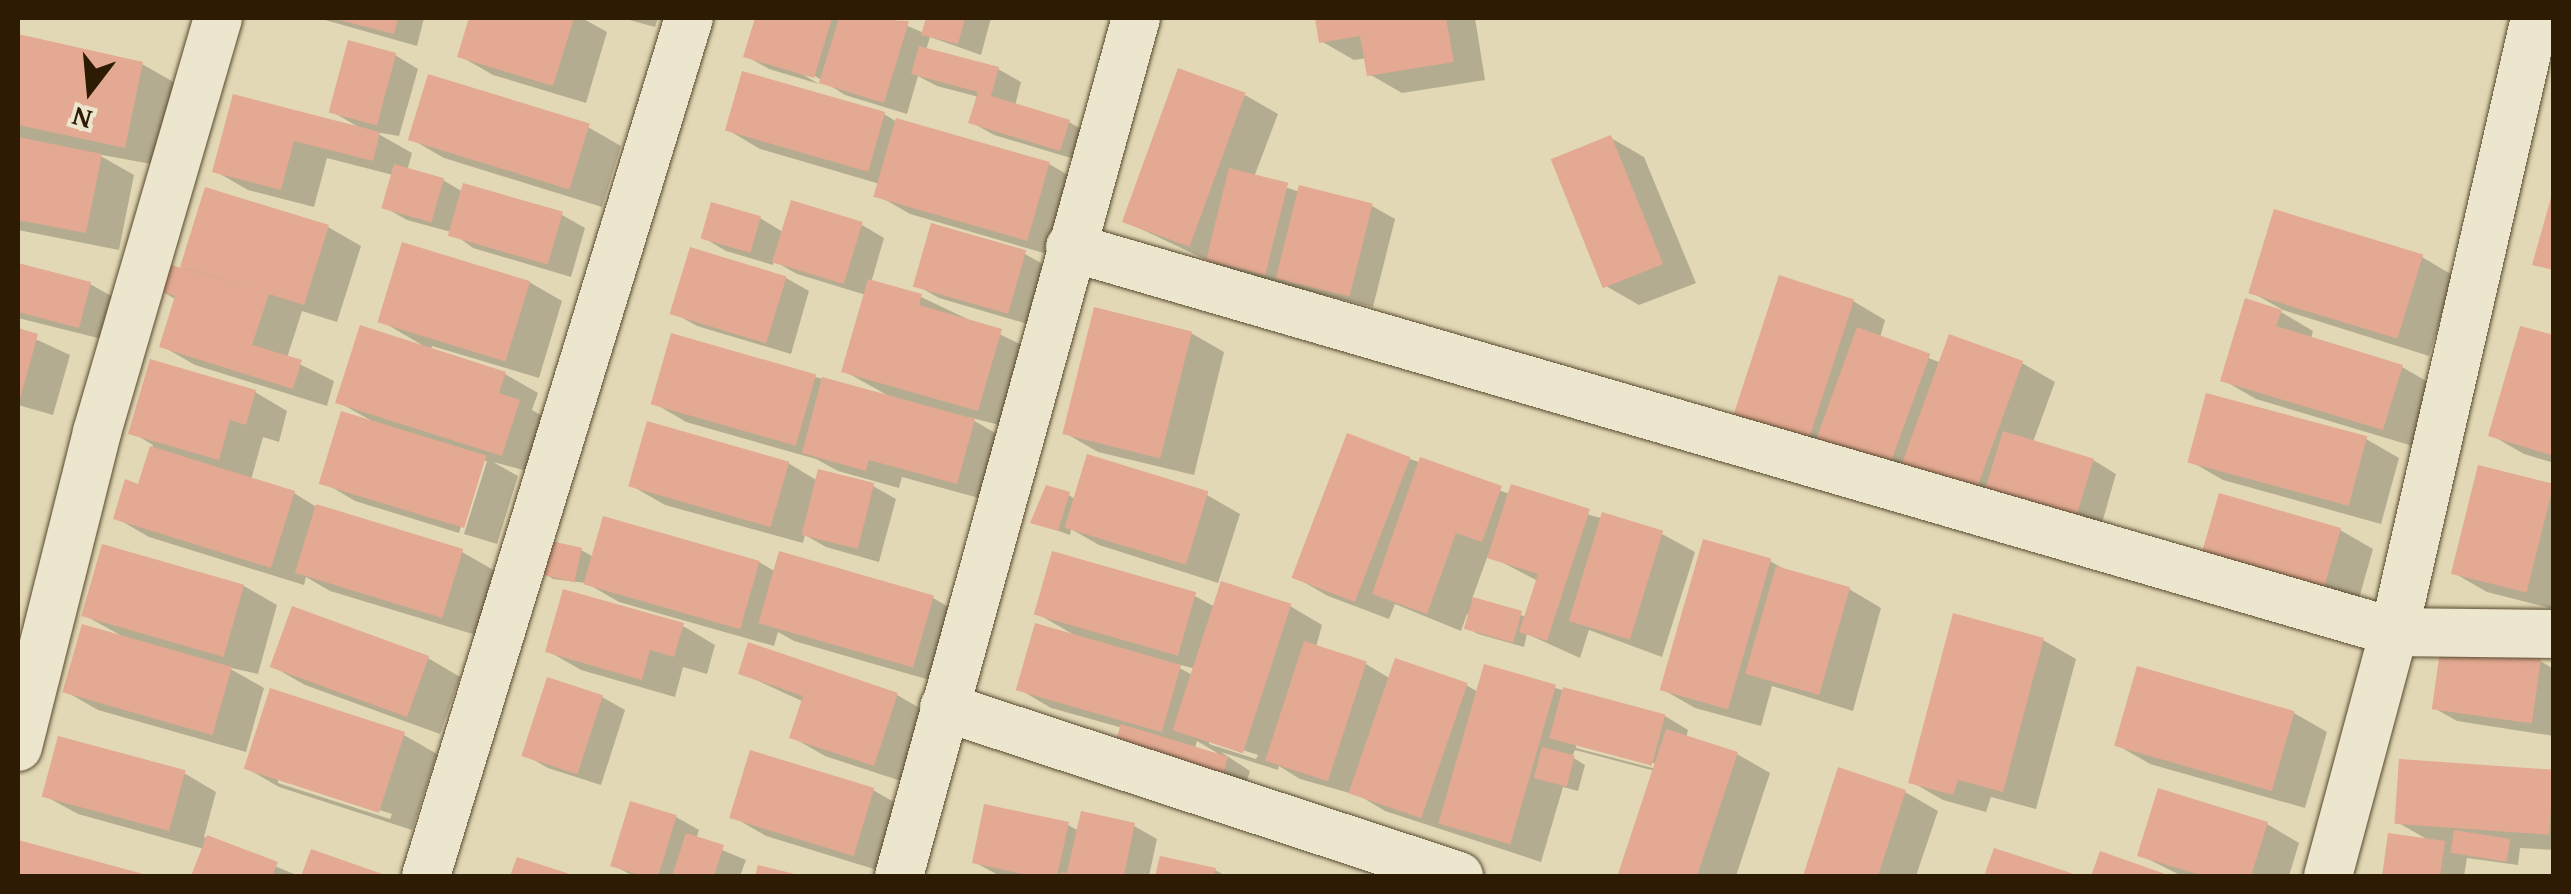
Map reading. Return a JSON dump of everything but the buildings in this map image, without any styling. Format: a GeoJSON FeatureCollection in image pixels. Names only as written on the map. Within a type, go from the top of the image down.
{"type":"FeatureCollection","features":[{"type":"Feature","properties":{"kind":"street"},"geometry":{"type":"LineString","coordinates":[[18,747],[97,432],[218,18]]}},
{"type":"Feature","properties":{"kind":"street"},"geometry":{"type":"LineString","coordinates":[[426,876],[689,18]]}},
{"type":"Feature","properties":{"kind":"street"},"geometry":{"type":"LineString","coordinates":[[899,876],[1136,18]]}},
{"type":"Feature","properties":{"kind":"street"},"geometry":{"type":"LineString","coordinates":[[2328,876],[2394,632],[2534,18]]}},
{"type":"Feature","properties":{"kind":"street"},"geometry":{"type":"LineString","coordinates":[[1070,246],[2394,632],[2554,634]]}},
{"type":"Feature","properties":{"kind":"street"},"geometry":{"type":"LineString","coordinates":[[944,707],[1459,876]]}}]}
